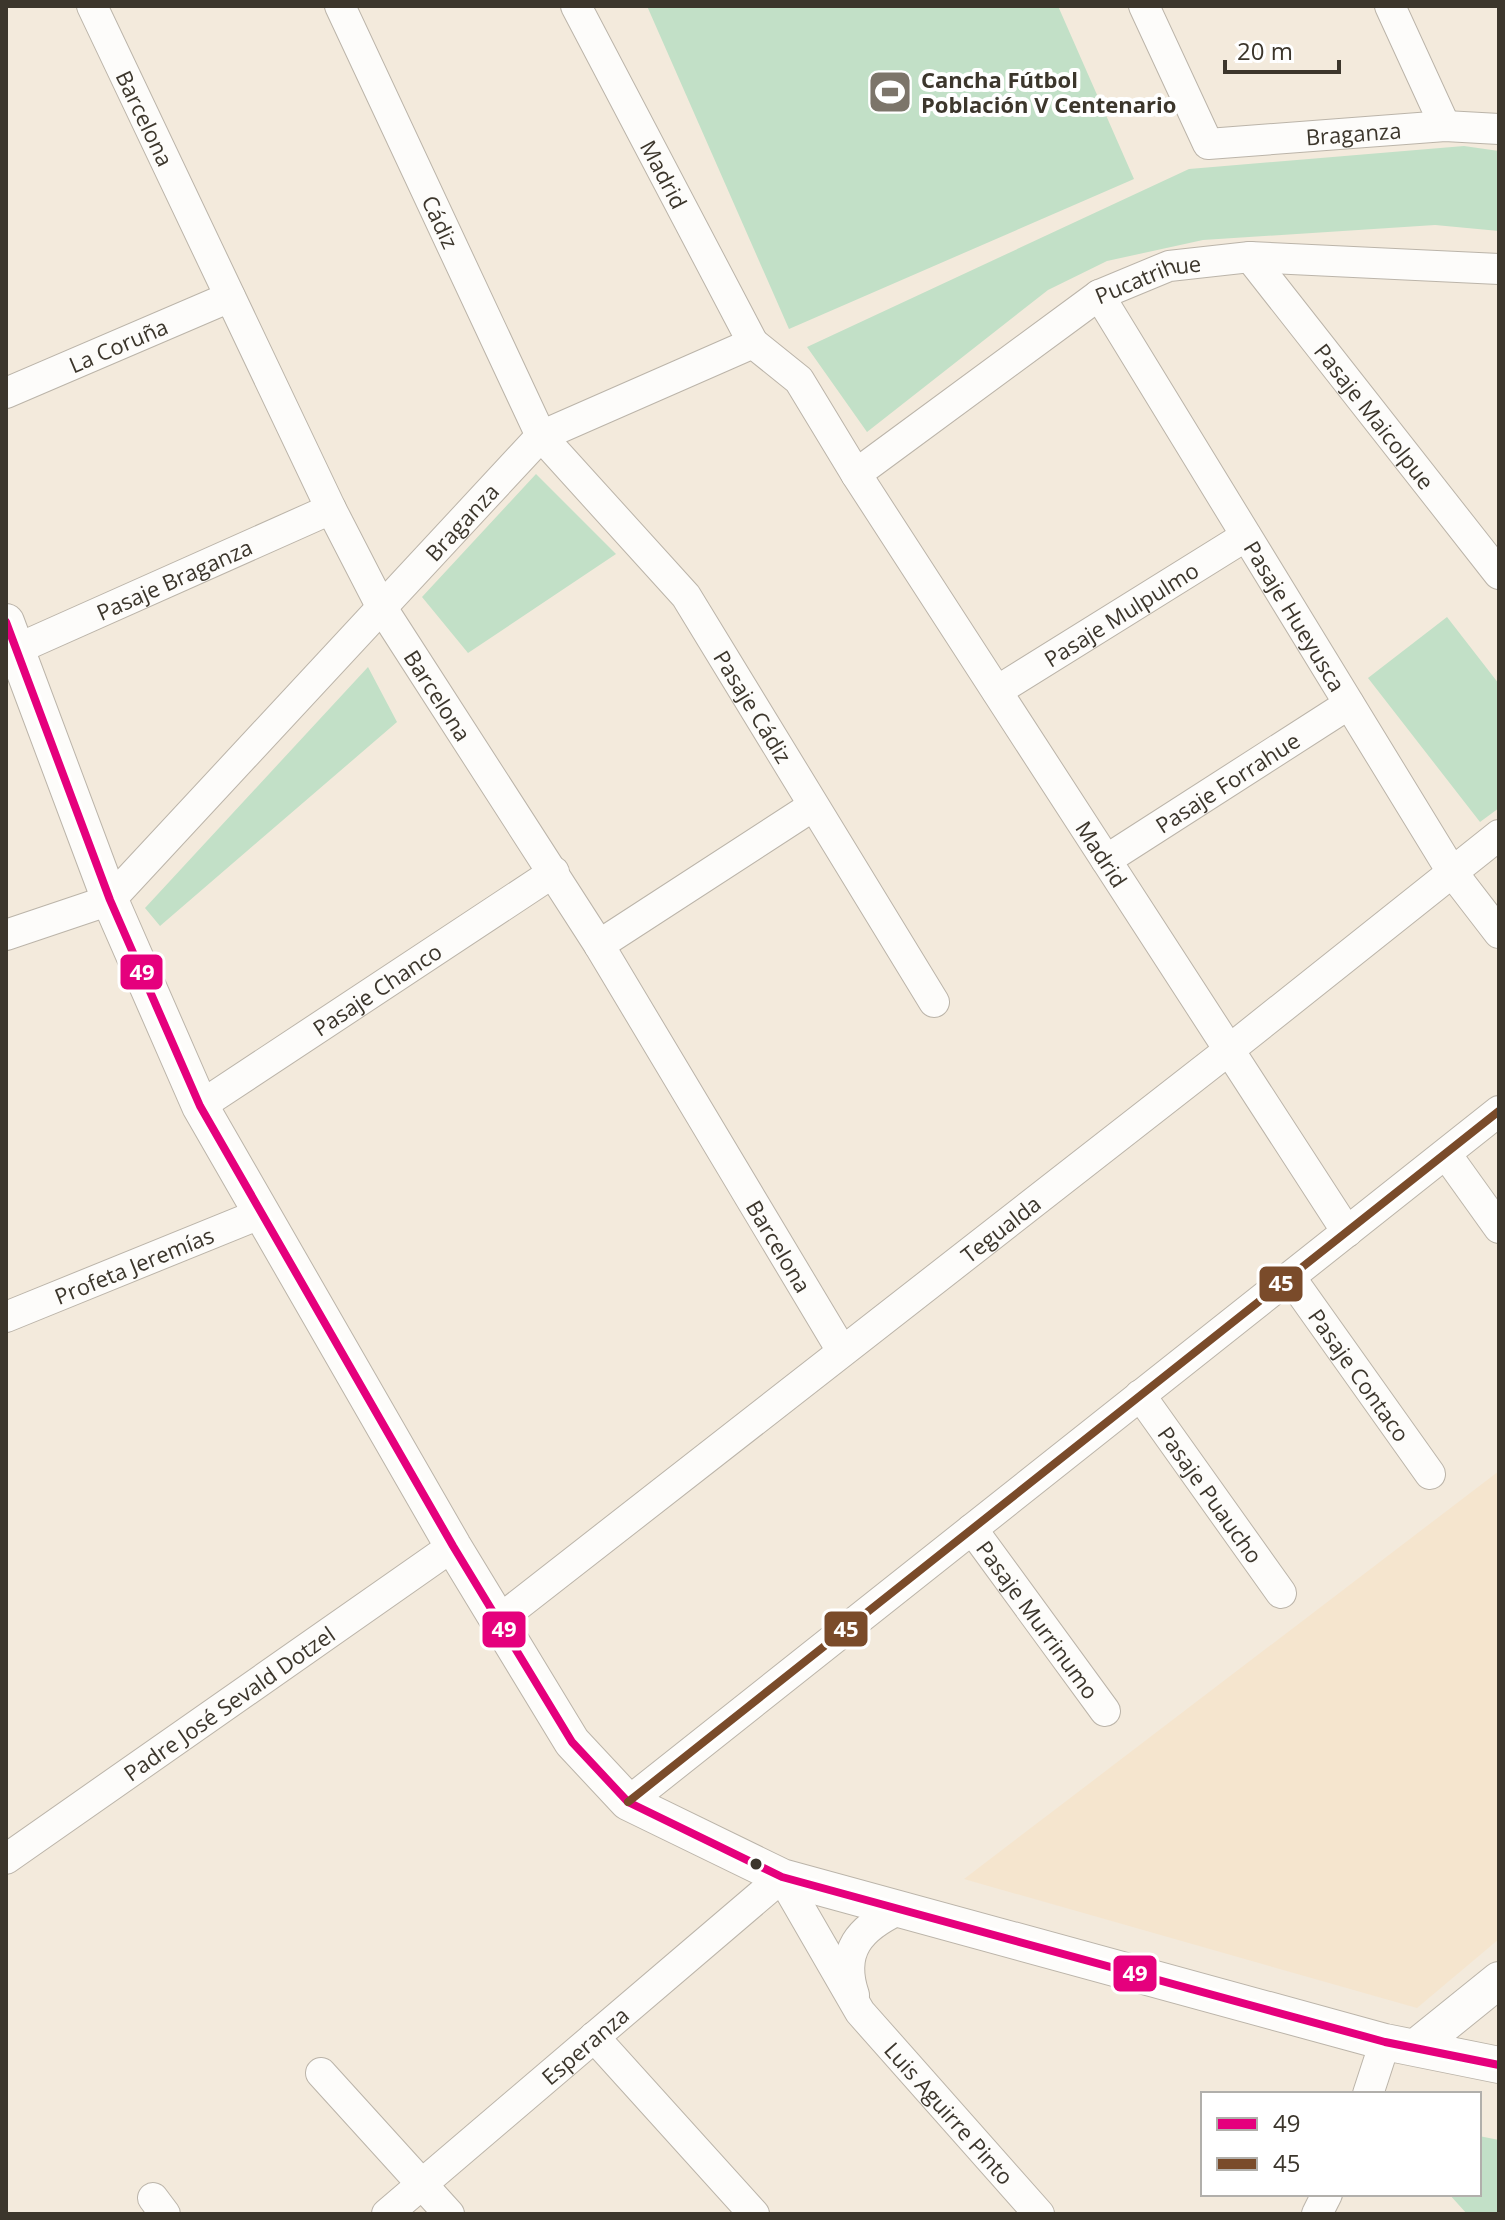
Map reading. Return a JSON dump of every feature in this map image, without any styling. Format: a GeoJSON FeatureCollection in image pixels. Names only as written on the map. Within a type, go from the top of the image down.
{"type":"FeatureCollection","features":[{"type":"Feature","properties":{"kind":"street","name":"Barcelona"},"geometry":{"type":"LineString","coordinates":[[92,6],[331,509],[382,608],[554,872],[842,1351]]}},
{"type":"Feature","properties":{"kind":"street","name":"Cádiz"},"geometry":{"type":"LineString","coordinates":[[340,6],[541,436]]}},
{"type":"Feature","properties":{"kind":"street","name":"Madrid"},"geometry":{"type":"LineString","coordinates":[[576,6],[753,343]]}},
{"type":"Feature","properties":{"kind":"street","name":"Braganza"},"geometry":{"type":"LineString","coordinates":[[1144,6],[1208,144],[1445,126],[1499,129]]}},
{"type":"Feature","properties":{"kind":"street"},"geometry":{"type":"LineString","coordinates":[[1390,6],[1445,126]]}},
{"type":"Feature","properties":{"kind":"street","name":"Pucatrihue"},"geometry":{"type":"LineString","coordinates":[[856,474],[1099,295],[1169,266],[1250,257],[1499,269]]}},
{"type":"Feature","properties":{"kind":"street","name":"Pasaje Maicolpue"},"geometry":{"type":"LineString","coordinates":[[1250,257],[1499,574]]}},
{"type":"Feature","properties":{"kind":"street","name":"Pasaje Hueyusca"},"geometry":{"type":"LineString","coordinates":[[1099,295],[1452,872],[1499,933]]}},
{"type":"Feature","properties":{"kind":"street","name":"La Coruña"},"geometry":{"type":"LineString","coordinates":[[6,393],[230,297]]}},
{"type":"Feature","properties":{"kind":"street","name":"Braganza"},"geometry":{"type":"LineString","coordinates":[[110,900],[541,436],[753,343]]}},
{"type":"Feature","properties":{"kind":"street"},"geometry":{"type":"LineString","coordinates":[[753,343],[799,380],[856,474]]}},
{"type":"Feature","properties":{"kind":"street","name":"Pasaje Cádiz"},"geometry":{"type":"LineString","coordinates":[[541,436],[686,596],[934,1002]]}},
{"type":"Feature","properties":{"kind":"street","name":"Madrid"},"geometry":{"type":"LineString","coordinates":[[856,474],[1347,1232]]}},
{"type":"Feature","properties":{"kind":"street","name":"Pasaje Braganza"},"geometry":{"type":"LineString","coordinates":[[11,636],[331,509]]}},
{"type":"Feature","properties":{"kind":"street","name":"Pasaje Mulpulmo"},"geometry":{"type":"LineString","coordinates":[[997,691],[1246,536]]}},
{"type":"Feature","properties":{"kind":"street"},"geometry":{"type":"LineString","coordinates":[[11,636],[110,900],[200,1106],[453,1546],[572,1742],[628,1802],[782,1877],[1400,2045],[1499,2065]]}},
{"type":"Feature","properties":{"kind":"street","name":"Pasaje Forrahue"},"geometry":{"type":"LineString","coordinates":[[1106,860],[1349,704]]}},
{"type":"Feature","properties":{"kind":"street"},"geometry":{"type":"LineString","coordinates":[[599,945],[813,806]]}},
{"type":"Feature","properties":{"kind":"street","name":"Tegualda"},"geometry":{"type":"LineString","coordinates":[[499,1620],[1499,835]]}},
{"type":"Feature","properties":{"kind":"street","name":"Pasaje Chanco"},"geometry":{"type":"LineString","coordinates":[[200,1106],[554,872]]}},
{"type":"Feature","properties":{"kind":"street"},"geometry":{"type":"LineString","coordinates":[[6,935],[110,900]]}},
{"type":"Feature","properties":{"kind":"street"},"geometry":{"type":"LineString","coordinates":[[628,1802],[1499,1111]]}},
{"type":"Feature","properties":{"kind":"street"},"geometry":{"type":"LineString","coordinates":[[1446,1154],[1499,1228]]}},
{"type":"Feature","properties":{"kind":"street","name":"Profeta Jeremías"},"geometry":{"type":"LineString","coordinates":[[6,1317],[262,1213]]}},
{"type":"Feature","properties":{"kind":"street","name":"Pasaje Contaco"},"geometry":{"type":"LineString","coordinates":[[1290,1277],[1430,1474]]}},
{"type":"Feature","properties":{"kind":"street","name":"Pasaje Puaucho"},"geometry":{"type":"LineString","coordinates":[[1140,1395],[1281,1593]]}},
{"type":"Feature","properties":{"kind":"street","name":"Pasaje Murrinumo"},"geometry":{"type":"LineString","coordinates":[[972,1529],[1105,1711]]}},
{"type":"Feature","properties":{"kind":"street","name":"Padre José Sevald Dotzel"},"geometry":{"type":"LineString","coordinates":[[6,1859],[453,1546]]}},
{"type":"Feature","properties":{"kind":"street","name":"Luis Aguirre Pinto"},"geometry":{"type":"LineString","coordinates":[[782,1877],[860,2012],[1039,2214]]}},
{"type":"Feature","properties":{"kind":"street","name":"Esperanza"},"geometry":{"type":"LineString","coordinates":[[387,2214],[782,1877]]}},
{"type":"Feature","properties":{"kind":"street","name":"Luis Aguirre Pinto"},"geometry":{"type":"LineString","coordinates":[[860,2012],[851,1985],[850,1958],[864,1930],[898,1910]]}},
{"type":"Feature","properties":{"kind":"street"},"geometry":{"type":"LineString","coordinates":[[1369,2092],[1400,2045],[1499,1980]]}},
{"type":"Feature","properties":{"kind":"street"},"geometry":{"type":"LineString","coordinates":[[594,2037],[754,2214]]}},
{"type":"Feature","properties":{"kind":"street"},"geometry":{"type":"LineString","coordinates":[[321,2073],[449,2214]]}},
{"type":"Feature","properties":{"kind":"street"},"geometry":{"type":"LineString","coordinates":[[1317,2214],[1326,2196]]}},
{"type":"Feature","properties":{"kind":"shaded area"},"geometry":{"type":"Polygon","coordinates":[[[1499,1471],[1499,1939],[1417,2008],[964,1879],[1499,1471]]]}},
{"type":"Feature","properties":{"kind":"green space","name":"Cancha Fútbol Población V Centenario"},"geometry":{"type":"Polygon","coordinates":[[[647,6],[1058,6],[1134,179],[789,329],[647,6]]]}},
{"type":"Feature","properties":{"kind":"green space"},"geometry":{"type":"Polygon","coordinates":[[[1464,146],[1499,151],[1499,231],[1435,225],[1203,240],[1107,261],[1048,290],[867,432],[807,347],[1189,169],[1464,146]]]}},
{"type":"Feature","properties":{"kind":"green space"},"geometry":{"type":"Polygon","coordinates":[[[536,474],[616,554],[468,653],[422,597],[536,474]]]}},
{"type":"Feature","properties":{"kind":"green space"},"geometry":{"type":"Polygon","coordinates":[[[1447,617],[1499,684],[1499,808],[1480,822],[1368,678],[1447,617]]]}},
{"type":"Feature","properties":{"kind":"green space"},"geometry":{"type":"Polygon","coordinates":[[[368,667],[397,722],[160,926],[145,908],[368,667]]]}},
{"type":"Feature","properties":{"kind":"green space"},"geometry":{"type":"Polygon","coordinates":[[[1481,2136],[1499,2140],[1499,2214],[1467,2214],[1451,2196],[1481,2196],[1481,2136]]]}},
{"type":"Feature","properties":{"kind":"transit line","name":"49"},"geometry":{"type":"LineString","coordinates":[[6,622],[110,900],[200,1106],[453,1546],[572,1742],[628,1802],[782,1877],[1385,2042],[1499,2065]]}},
{"type":"Feature","properties":{"kind":"transit line","name":"45"},"geometry":{"type":"LineString","coordinates":[[628,1802],[1499,1111]]}},
{"type":"Feature","properties":{"kind":"place","name":"Cancha Fútbol Población V Centenario"},"geometry":{"type":"Point","coordinates":[890,92]}}]}
